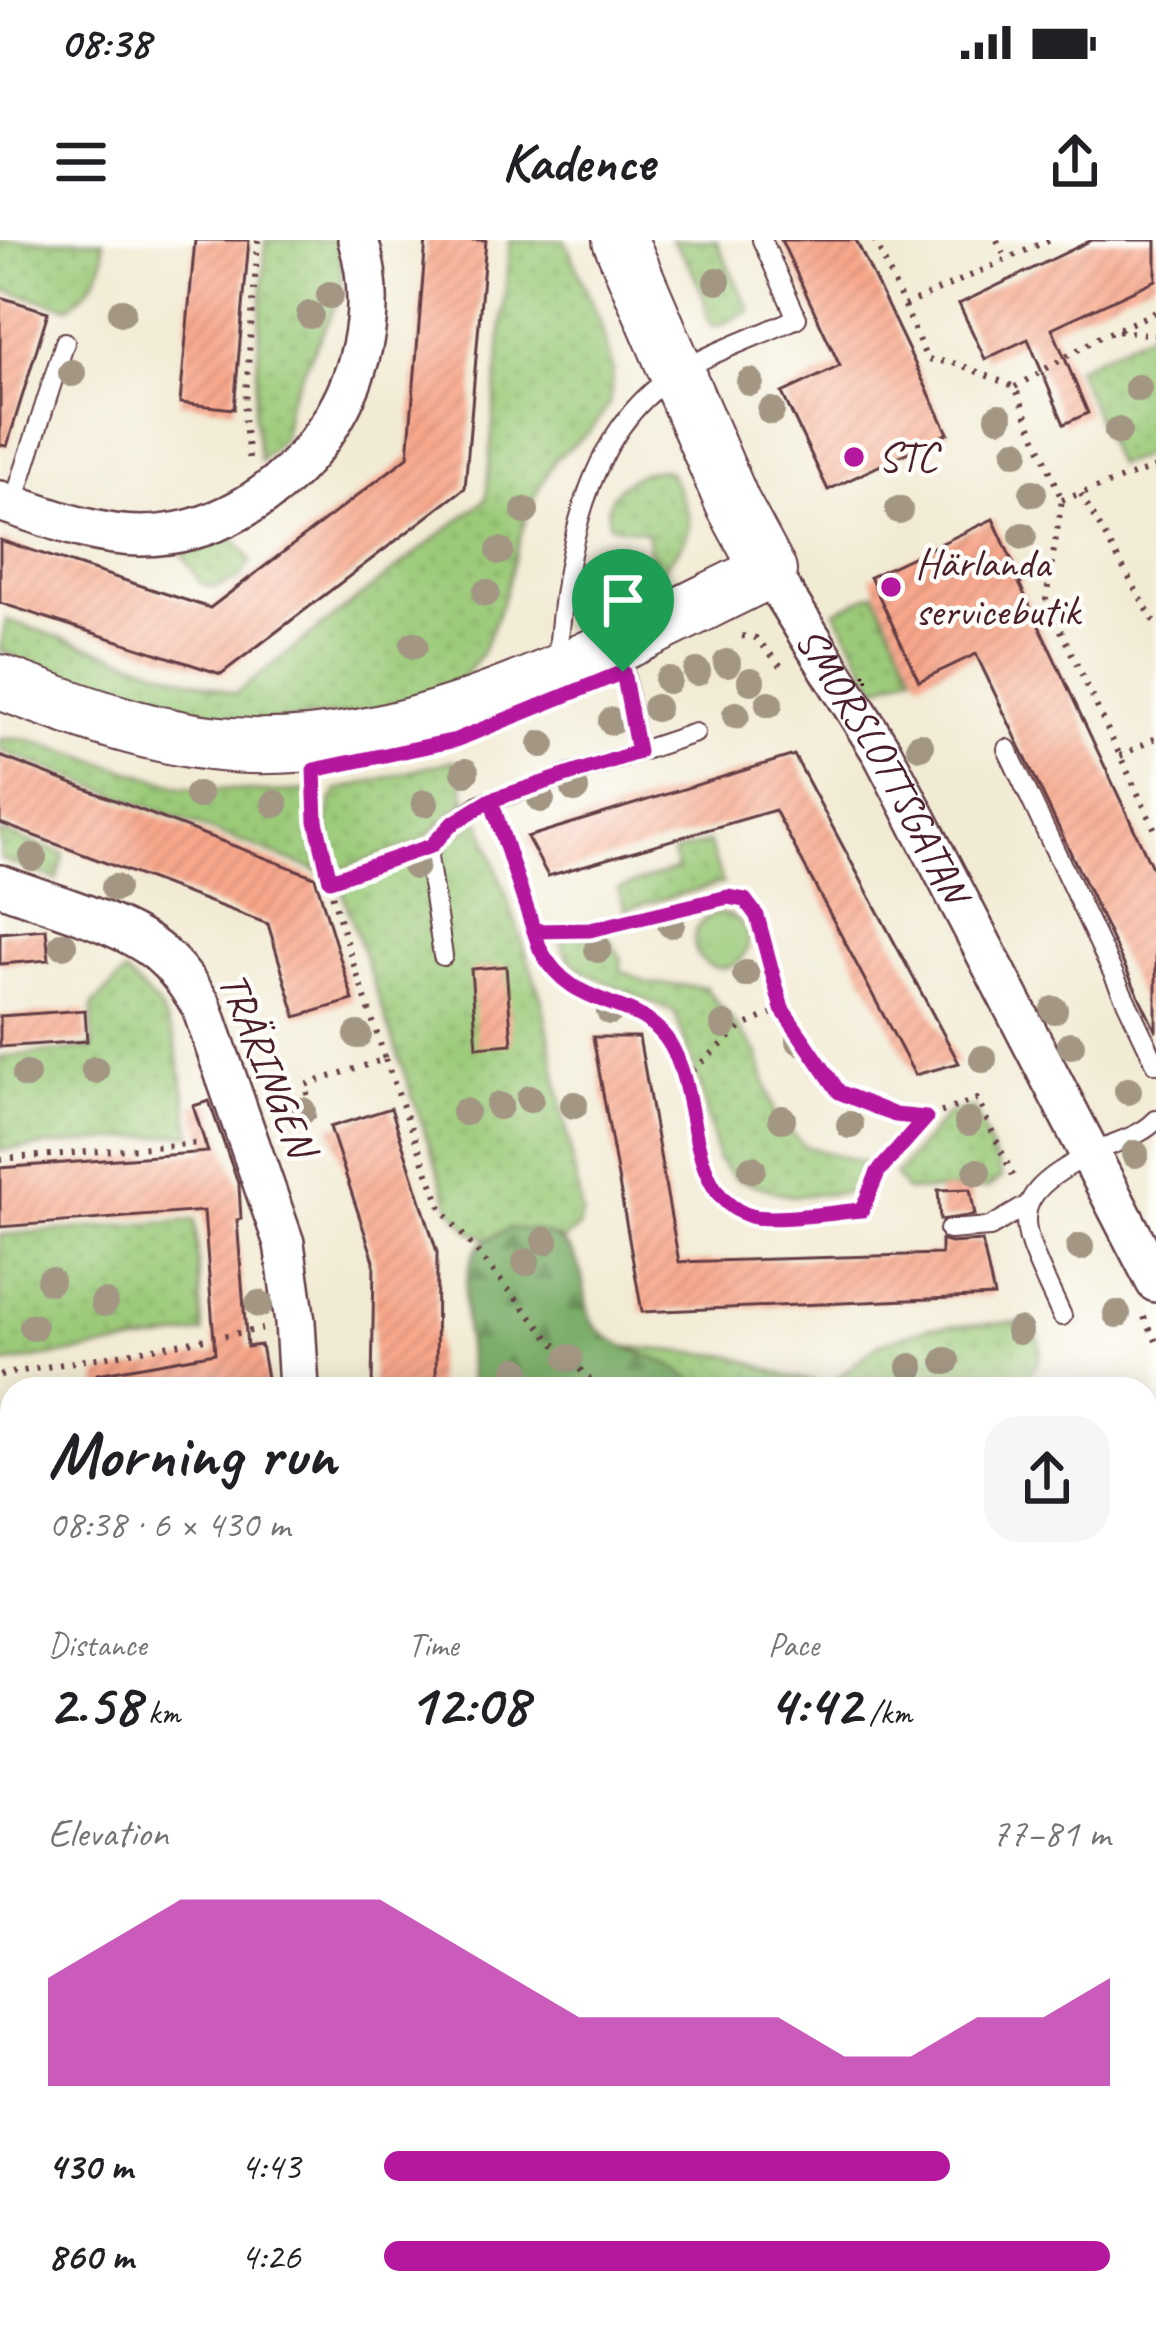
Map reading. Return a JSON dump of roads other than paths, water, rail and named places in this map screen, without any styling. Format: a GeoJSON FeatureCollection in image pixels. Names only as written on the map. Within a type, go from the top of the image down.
{"type":"FeatureCollection","features":[{"type":"Feature","properties":{"kind":"street"},"geometry":{"type":"LineString","coordinates":[[6,503],[81,527],[145,536],[197,528],[283,481],[309,455],[352,384],[366,305],[358,240]]}},
{"type":"Feature","properties":{"kind":"street","name":"SMÖRSLOTTSGATAN"},"geometry":{"type":"LineString","coordinates":[[620,240],[733,504],[883,754],[1090,1155],[1146,1292]]}},
{"type":"Feature","properties":{"kind":"street"},"geometry":{"type":"LineString","coordinates":[[0,682],[175,737],[225,745],[352,740],[415,725],[557,670],[770,571]]}},
{"type":"Feature","properties":{"kind":"street","name":"TRÄRINGEN"},"geometry":{"type":"LineString","coordinates":[[0,885],[102,923],[155,950],[184,977],[201,1005],[284,1243],[298,1377]]}},
{"type":"Feature","properties":{"kind":"lane"},"geometry":{"type":"LineString","coordinates":[[557,670],[577,523],[625,419],[676,374],[797,318],[762,240]]}},
{"type":"Feature","properties":{"kind":"lane"},"geometry":{"type":"LineString","coordinates":[[6,503],[65,342]]}},
{"type":"Feature","properties":{"kind":"lane"},"geometry":{"type":"LineString","coordinates":[[610,646],[623,672],[638,752]]}},
{"type":"Feature","properties":{"kind":"lane"},"geometry":{"type":"LineString","coordinates":[[443,956],[427,870],[431,846],[452,824],[491,800],[695,734]]}},
{"type":"Feature","properties":{"kind":"lane"},"geometry":{"type":"LineString","coordinates":[[1007,749],[1156,1064]]}},
{"type":"Feature","properties":{"kind":"lane"},"geometry":{"type":"LineString","coordinates":[[1062,1316],[1023,1223],[1030,1194],[1156,1120]]}},
{"type":"Feature","properties":{"kind":"lane"},"geometry":{"type":"LineString","coordinates":[[949,1230],[990,1227],[1025,1206]]}},
{"type":"Feature","properties":{"kind":"place","name":"STC"},"geometry":{"type":"Point","coordinates":[854,457]}},
{"type":"Feature","properties":{"kind":"place","name":"Härlanda servicebutik"},"geometry":{"type":"Point","coordinates":[891,587]}}]}
